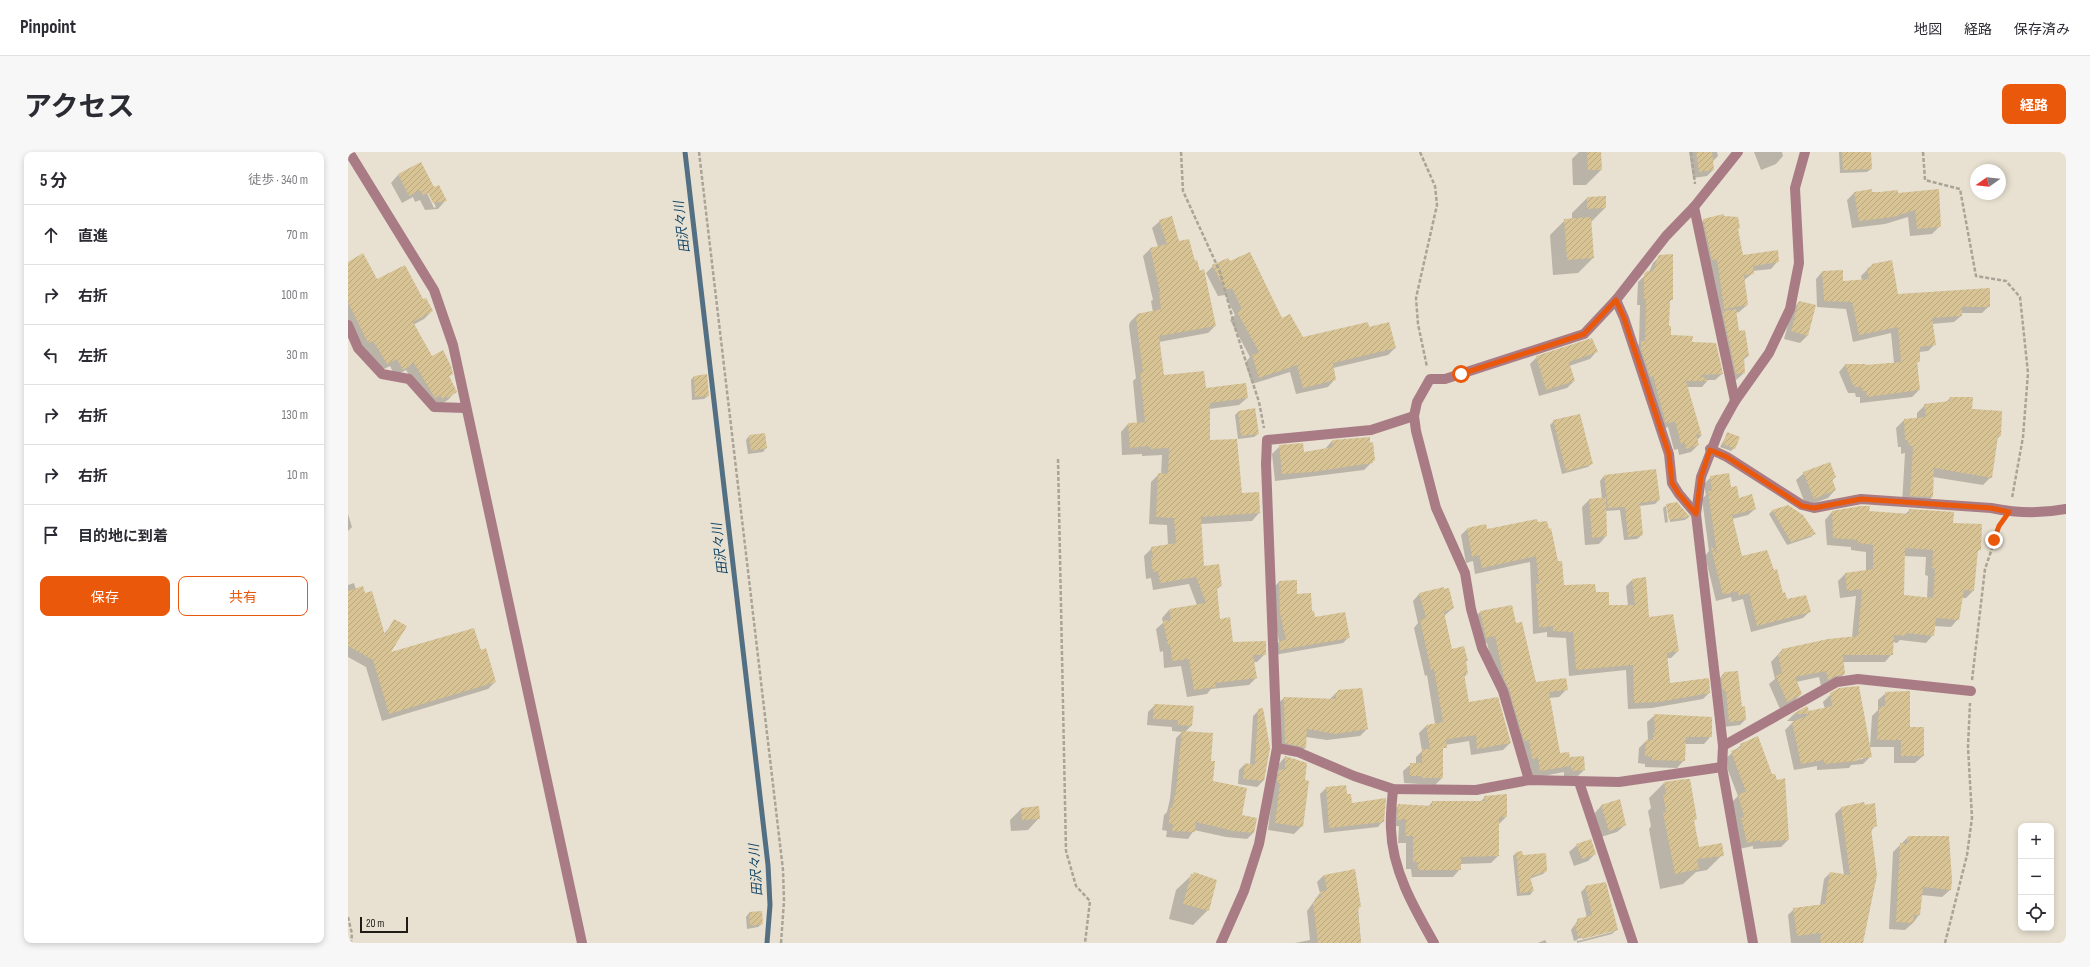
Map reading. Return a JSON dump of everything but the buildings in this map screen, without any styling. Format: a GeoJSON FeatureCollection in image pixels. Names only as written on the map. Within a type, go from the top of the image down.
{"type":"FeatureCollection","features":[{"type":"Feature","properties":{"kind":"street"},"geometry":{"type":"LineString","coordinates":[[349,152],[434,290],[453,346],[582,943]]}},
{"type":"Feature","properties":{"kind":"street"},"geometry":{"type":"LineString","coordinates":[[1529,780],[1503,691],[1482,648],[1471,609],[1465,573],[1436,508],[1416,432],[1414,416],[1417,402],[1430,379],[1446,378],[1584,334],[1616,300],[1666,236],[1694,207],[1738,152]]}},
{"type":"Feature","properties":{"kind":"street"},"geometry":{"type":"LineString","coordinates":[[1753,943],[1722,767],[1723,746],[1696,514],[1701,477],[1710,450],[1735,402],[1770,353],[1790,309],[1799,263],[1794,188],[1805,152]]}},
{"type":"Feature","properties":{"kind":"street"},"geometry":{"type":"LineString","coordinates":[[1694,207],[1735,402]]}},
{"type":"Feature","properties":{"kind":"street"},"geometry":{"type":"LineString","coordinates":[[1616,300],[1624,318],[1669,454],[1672,483],[1696,514]]}},
{"type":"Feature","properties":{"kind":"street"},"geometry":{"type":"LineString","coordinates":[[348,325],[358,348],[382,374],[409,379],[434,407],[466,408]]}},
{"type":"Feature","properties":{"kind":"street"},"geometry":{"type":"LineString","coordinates":[[1221,943],[1244,891],[1259,844],[1277,748],[1266,440],[1371,430],[1414,416]]}},
{"type":"Feature","properties":{"kind":"street"},"geometry":{"type":"LineString","coordinates":[[1710,450],[1727,457],[1802,506],[1814,508],[1861,499],[1991,508],[2009,512],[2050,512],[2066,509]]}},
{"type":"Feature","properties":{"kind":"street"},"geometry":{"type":"LineString","coordinates":[[1723,746],[1836,682],[1858,679],[1971,691]]}},
{"type":"Feature","properties":{"kind":"street"},"geometry":{"type":"LineString","coordinates":[[1277,748],[1298,752],[1354,776],[1393,789],[1476,790],[1529,780],[1619,782],[1722,767]]}},
{"type":"Feature","properties":{"kind":"street"},"geometry":{"type":"LineString","coordinates":[[1579,782],[1632,943]]}},
{"type":"Feature","properties":{"kind":"street"},"geometry":{"type":"LineString","coordinates":[[1393,789],[1391,829],[1395,856],[1410,901],[1434,943]]}},
{"type":"Feature","properties":{"kind":"path"},"geometry":{"type":"LineString","coordinates":[[699,152],[783,870],[784,901],[781,943]]}},
{"type":"Feature","properties":{"kind":"path"},"geometry":{"type":"LineString","coordinates":[[1181,152],[1183,191],[1220,272],[1236,331],[1259,402],[1266,440]]}},
{"type":"Feature","properties":{"kind":"path"},"geometry":{"type":"LineString","coordinates":[[1420,152],[1435,186],[1437,204],[1416,298],[1418,324],[1430,379]]}},
{"type":"Feature","properties":{"kind":"path"},"geometry":{"type":"LineString","coordinates":[[1691,152],[1695,181],[1694,207]]}},
{"type":"Feature","properties":{"kind":"path"},"geometry":{"type":"LineString","coordinates":[[1923,152],[1925,180],[1960,189],[1976,276],[2006,281],[2020,297],[2028,373],[2023,437],[2009,512],[1999,526],[1985,569],[1971,691],[1968,747],[1972,818],[1967,855],[1946,943]]}},
{"type":"Feature","properties":{"kind":"path"},"geometry":{"type":"LineString","coordinates":[[1058,459],[1066,851],[1076,886],[1090,901],[1085,943]]}},
{"type":"Feature","properties":{"kind":"path"},"geometry":{"type":"LineString","coordinates":[[348,917],[352,934],[351,943]]}},
{"type":"Feature","properties":{"kind":"waterway","name":"田沢々川"},"geometry":{"type":"LineString","coordinates":[[685,152],[768,865],[770,905],[767,943]]}},
{"type":"Feature","properties":{"kind":"route"},"geometry":{"type":"LineString","coordinates":[[1461,374],[1584,334],[1616,300],[1624,318],[1669,454],[1672,483],[1696,514],[1701,477],[1710,450],[1727,457],[1802,506],[1814,508],[1861,499],[1991,508],[2009,512],[1999,526],[1994,540]]}}]}
